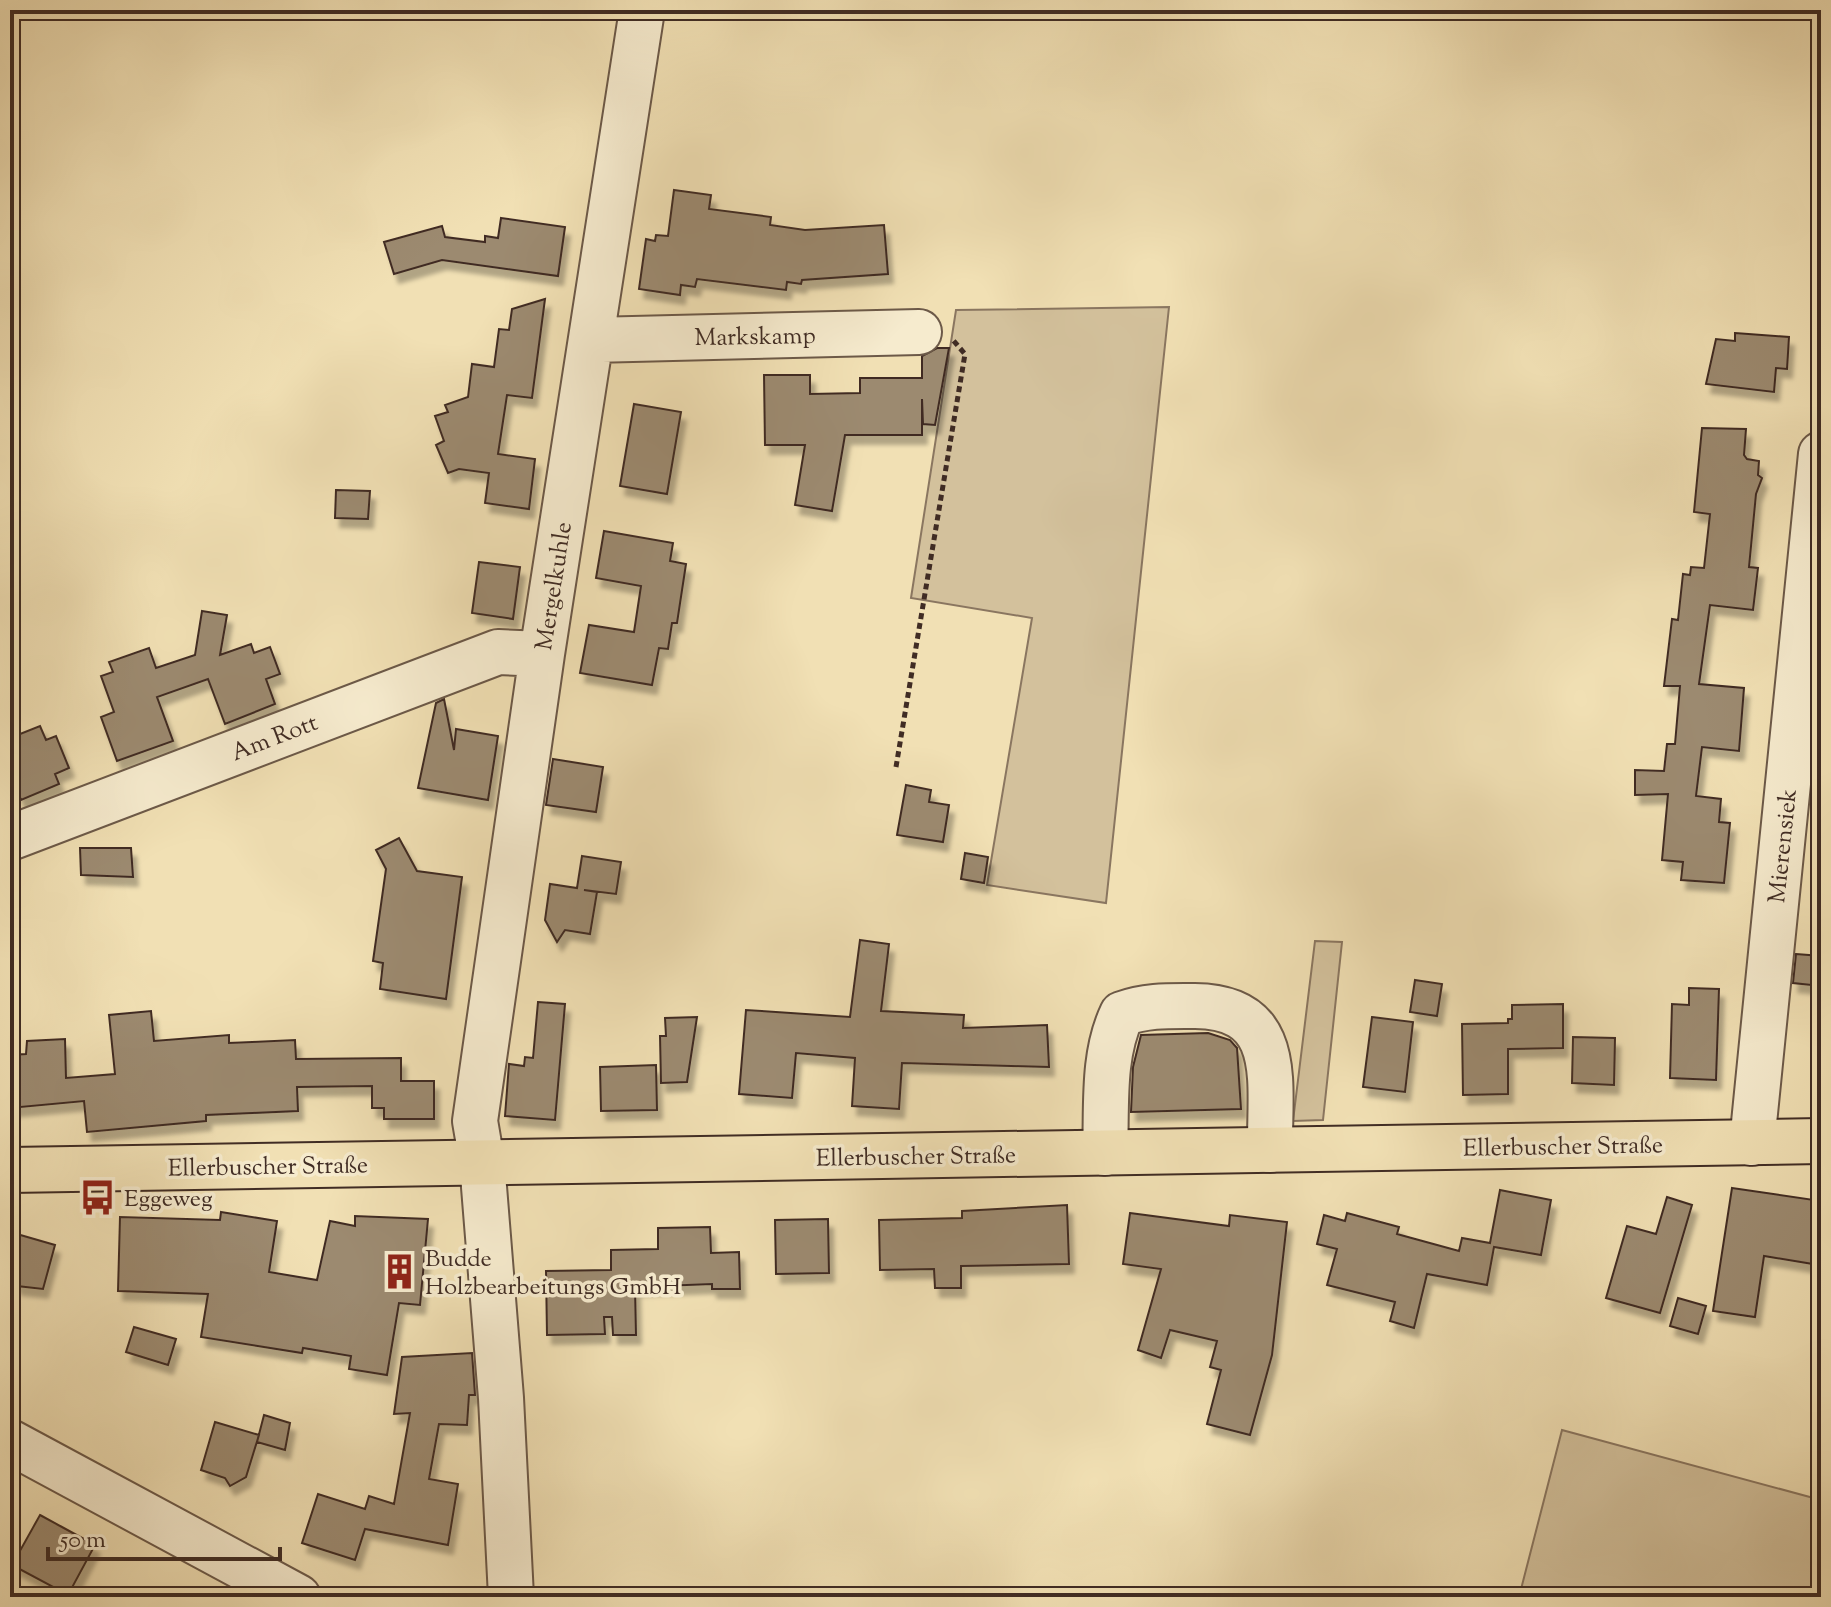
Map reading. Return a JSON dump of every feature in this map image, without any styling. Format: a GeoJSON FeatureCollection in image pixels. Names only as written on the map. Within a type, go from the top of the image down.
{"type":"FeatureCollection","features":[{"type":"Feature","properties":{"kind":"main road","name":"Ellerbuscher Straße"},"geometry":{"type":"LineString","coordinates":[[10,1170],[1821,1141]]}},
{"type":"Feature","properties":{"kind":"street","name":"Mergelkuhle"},"geometry":{"type":"LineString","coordinates":[[482,1162],[475,1121],[542,654],[642,10]]}},
{"type":"Feature","properties":{"kind":"street","name":"Markskamp"},"geometry":{"type":"LineString","coordinates":[[592,340],[919,332]]}},
{"type":"Feature","properties":{"kind":"street","name":"Mierensiek"},"geometry":{"type":"LineString","coordinates":[[1752,1143],[1821,454]]}},
{"type":"Feature","properties":{"kind":"street","name":"Am Rott"},"geometry":{"type":"LineString","coordinates":[[10,838],[498,652],[542,654]]}},
{"type":"Feature","properties":{"kind":"street"},"geometry":{"type":"LineString","coordinates":[[1105,1153],[1109,1057],[1115,1030],[1122,1014],[1144,1006],[1235,1010],[1252,1023],[1263,1041],[1269,1072],[1270,1150]]}},
{"type":"Feature","properties":{"kind":"street"},"geometry":{"type":"LineString","coordinates":[[482,1162],[501,1398],[511,1597]]}},
{"type":"Feature","properties":{"kind":"street"},"geometry":{"type":"LineString","coordinates":[[10,1442],[298,1597]]}},
{"type":"Feature","properties":{"kind":"path"},"geometry":{"type":"LineString","coordinates":[[896,767],[965,354],[960,345],[944,334],[919,332]]}},
{"type":"Feature","properties":{"kind":"shaded area"},"geometry":{"type":"Polygon","coordinates":[[[1169,307],[1106,903],[987,885],[1032,618],[911,598],[956,310],[1169,307]]]}},
{"type":"Feature","properties":{"kind":"shaded area"},"geometry":{"type":"Polygon","coordinates":[[[1315,941],[1342,942],[1323,1120],[1293,1121],[1315,941]]]}},
{"type":"Feature","properties":{"kind":"shaded area"},"geometry":{"type":"Polygon","coordinates":[[[1562,1430],[1821,1500],[1821,1597],[1519,1597],[1562,1430]]]}},
{"type":"Feature","properties":{"kind":"building"},"geometry":{"type":"Polygon","coordinates":[[[674,190],[711,195],[709,209],[771,217],[770,225],[805,230],[884,225],[888,274],[802,280],[801,284],[787,282],[786,290],[697,279],[695,287],[681,285],[680,295],[639,289],[646,239],[655,241],[656,235],[668,236],[674,190]]]}},
{"type":"Feature","properties":{"kind":"building"},"geometry":{"type":"Polygon","coordinates":[[[501,218],[565,227],[558,276],[442,260],[394,274],[384,242],[442,226],[445,237],[485,242],[485,236],[498,238],[501,218]]]}},
{"type":"Feature","properties":{"kind":"building"},"geometry":{"type":"Polygon","coordinates":[[[545,299],[532,398],[507,395],[498,454],[535,459],[529,509],[485,503],[489,473],[459,469],[448,473],[436,445],[444,441],[435,416],[448,412],[445,405],[468,397],[472,364],[494,367],[499,329],[509,330],[512,309],[545,299]]]}},
{"type":"Feature","properties":{"kind":"building"},"geometry":{"type":"Polygon","coordinates":[[[1735,333],[1789,337],[1787,369],[1776,368],[1774,392],[1706,384],[1716,339],[1735,341],[1735,333]]]}},
{"type":"Feature","properties":{"kind":"building"},"geometry":{"type":"Polygon","coordinates":[[[937,348],[949,348],[935,425],[923,424],[922,399],[922,435],[845,435],[832,511],[795,505],[805,445],[765,445],[764,375],[810,375],[810,394],[860,393],[860,378],[922,378],[922,356],[937,348]]]}},
{"type":"Feature","properties":{"kind":"building"},"geometry":{"type":"Polygon","coordinates":[[[634,404],[681,412],[667,494],[620,486],[634,404]]]}},
{"type":"Feature","properties":{"kind":"building"},"geometry":{"type":"Polygon","coordinates":[[[1702,428],[1746,429],[1744,455],[1747,459],[1759,461],[1758,475],[1762,478],[1756,494],[1749,567],[1758,568],[1753,610],[1710,605],[1699,684],[1744,688],[1739,751],[1702,747],[1696,796],[1721,799],[1719,822],[1730,823],[1724,883],[1681,880],[1683,862],[1662,860],[1668,794],[1635,795],[1635,770],[1664,771],[1667,744],[1675,744],[1680,686],[1664,686],[1672,619],[1678,620],[1683,574],[1690,575],[1691,567],[1704,568],[1710,514],[1694,512],[1702,428]]]}},
{"type":"Feature","properties":{"kind":"building"},"geometry":{"type":"Polygon","coordinates":[[[336,490],[370,491],[368,519],[335,518],[336,490]]]}},
{"type":"Feature","properties":{"kind":"building"},"geometry":{"type":"Polygon","coordinates":[[[604,531],[673,543],[670,561],[686,564],[677,623],[672,623],[668,649],[659,648],[652,685],[580,673],[589,625],[634,632],[641,586],[596,578],[604,531]]]}},
{"type":"Feature","properties":{"kind":"building"},"geometry":{"type":"Polygon","coordinates":[[[479,562],[520,567],[513,619],[472,613],[479,562]]]}},
{"type":"Feature","properties":{"kind":"building"},"geometry":{"type":"Polygon","coordinates":[[[202,611],[227,615],[220,655],[251,644],[254,653],[270,647],[280,674],[266,679],[275,704],[225,724],[208,679],[157,697],[173,741],[117,761],[101,717],[114,712],[101,676],[113,672],[109,662],[149,648],[156,668],[195,655],[202,611]]]}},
{"type":"Feature","properties":{"kind":"building"},"geometry":{"type":"Polygon","coordinates":[[[444,699],[454,750],[456,729],[498,736],[488,800],[418,788],[436,703],[444,699]]]}},
{"type":"Feature","properties":{"kind":"building"},"geometry":{"type":"Polygon","coordinates":[[[40,726],[46,740],[56,736],[69,768],[55,774],[59,784],[21,800],[10,774],[10,738],[40,726]]]}},
{"type":"Feature","properties":{"kind":"building"},"geometry":{"type":"Polygon","coordinates":[[[553,759],[603,767],[596,812],[546,805],[553,759]]]}},
{"type":"Feature","properties":{"kind":"building"},"geometry":{"type":"Polygon","coordinates":[[[906,785],[931,790],[929,802],[949,805],[943,842],[897,835],[906,785]]]}},
{"type":"Feature","properties":{"kind":"building"},"geometry":{"type":"Polygon","coordinates":[[[399,838],[417,871],[462,877],[446,999],[380,989],[383,963],[373,961],[386,869],[376,850],[399,838]]]}},
{"type":"Feature","properties":{"kind":"building"},"geometry":{"type":"Polygon","coordinates":[[[80,848],[131,848],[133,877],[81,875],[80,848]]]}},
{"type":"Feature","properties":{"kind":"building"},"geometry":{"type":"Polygon","coordinates":[[[965,853],[988,857],[984,883],[961,879],[965,853]]]}},
{"type":"Feature","properties":{"kind":"building"},"geometry":{"type":"Polygon","coordinates":[[[582,856],[621,862],[616,894],[584,890],[597,892],[590,934],[565,930],[557,942],[545,920],[550,884],[577,888],[582,856]]]}},
{"type":"Feature","properties":{"kind":"building"},"geometry":{"type":"Polygon","coordinates":[[[860,940],[889,944],[881,1011],[964,1015],[963,1028],[1047,1025],[1049,1067],[902,1063],[899,1109],[852,1106],[855,1058],[796,1053],[792,1098],[739,1094],[746,1010],[850,1017],[860,940]]]}},
{"type":"Feature","properties":{"kind":"building"},"geometry":{"type":"Polygon","coordinates":[[[1796,954],[1821,956],[1821,986],[1793,983],[1796,954]]]}},
{"type":"Feature","properties":{"kind":"building"},"geometry":{"type":"Polygon","coordinates":[[[1415,980],[1442,984],[1437,1016],[1410,1012],[1415,980]]]}},
{"type":"Feature","properties":{"kind":"building"},"geometry":{"type":"Polygon","coordinates":[[[1689,988],[1719,989],[1716,1080],[1670,1078],[1672,1004],[1689,1005],[1689,988]]]}},
{"type":"Feature","properties":{"kind":"building"},"geometry":{"type":"Polygon","coordinates":[[[538,1002],[565,1004],[555,1120],[505,1116],[509,1064],[524,1066],[525,1057],[533,1058],[538,1002]]]}},
{"type":"Feature","properties":{"kind":"building"},"geometry":{"type":"Polygon","coordinates":[[[1563,1004],[1563,1048],[1508,1049],[1508,1094],[1463,1095],[1462,1024],[1508,1023],[1508,1019],[1512,1019],[1512,1005],[1563,1004]]]}},
{"type":"Feature","properties":{"kind":"building"},"geometry":{"type":"Polygon","coordinates":[[[151,1011],[154,1041],[229,1035],[229,1043],[295,1040],[296,1059],[401,1058],[401,1081],[434,1081],[434,1119],[384,1119],[384,1108],[372,1108],[372,1086],[297,1087],[298,1111],[206,1115],[206,1121],[87,1132],[84,1101],[10,1108],[10,1055],[26,1054],[27,1041],[65,1039],[66,1078],[115,1074],[109,1015],[151,1011]]]}},
{"type":"Feature","properties":{"kind":"building"},"geometry":{"type":"Polygon","coordinates":[[[697,1017],[687,1082],[661,1083],[660,1036],[666,1036],[665,1018],[697,1017]]]}},
{"type":"Feature","properties":{"kind":"building"},"geometry":{"type":"Polygon","coordinates":[[[1372,1017],[1413,1022],[1405,1092],[1363,1087],[1372,1017]]]}},
{"type":"Feature","properties":{"kind":"building"},"geometry":{"type":"Polygon","coordinates":[[[1208,1033],[1230,1040],[1237,1048],[1241,1109],[1131,1112],[1133,1067],[1141,1035],[1208,1033]]]}},
{"type":"Feature","properties":{"kind":"building"},"geometry":{"type":"Polygon","coordinates":[[[1573,1037],[1615,1038],[1614,1085],[1572,1083],[1573,1037]]]}},
{"type":"Feature","properties":{"kind":"building"},"geometry":{"type":"Polygon","coordinates":[[[656,1065],[657,1110],[601,1111],[600,1067],[656,1065]]]}},
{"type":"Feature","properties":{"kind":"building"},"geometry":{"type":"Polygon","coordinates":[[[1732,1188],[1821,1201],[1819,1265],[1764,1256],[1755,1317],[1713,1311],[1732,1188]]]}},
{"type":"Feature","properties":{"kind":"building"},"geometry":{"type":"Polygon","coordinates":[[[1500,1190],[1551,1200],[1541,1255],[1494,1247],[1487,1285],[1427,1274],[1414,1328],[1390,1321],[1395,1302],[1327,1285],[1337,1249],[1317,1244],[1324,1215],[1345,1221],[1347,1213],[1399,1227],[1397,1234],[1459,1251],[1462,1238],[1490,1243],[1500,1190]]]}},
{"type":"Feature","properties":{"kind":"building"},"geometry":{"type":"Polygon","coordinates":[[[1667,1197],[1692,1205],[1660,1313],[1606,1298],[1627,1226],[1656,1234],[1667,1197]]]}},
{"type":"Feature","properties":{"kind":"building"},"geometry":{"type":"Polygon","coordinates":[[[1067,1205],[1069,1264],[961,1266],[961,1288],[935,1288],[934,1269],[880,1270],[879,1220],[962,1218],[962,1211],[1067,1205]]]}},
{"type":"Feature","properties":{"kind":"building"},"geometry":{"type":"Polygon","coordinates":[[[221,1212],[277,1221],[269,1272],[317,1280],[330,1221],[355,1226],[355,1216],[428,1219],[420,1305],[399,1303],[387,1375],[349,1369],[351,1356],[303,1348],[302,1353],[201,1337],[208,1294],[118,1291],[120,1217],[220,1220],[221,1212]]]}},
{"type":"Feature","properties":{"kind":"building"},"geometry":{"type":"Polygon","coordinates":[[[1130,1213],[1229,1226],[1230,1215],[1287,1222],[1272,1355],[1250,1435],[1207,1424],[1221,1370],[1210,1367],[1217,1341],[1170,1330],[1161,1358],[1138,1350],[1161,1269],[1123,1264],[1130,1213]]]}},
{"type":"Feature","properties":{"kind":"building"},"geometry":{"type":"Polygon","coordinates":[[[828,1219],[829,1273],[776,1274],[775,1220],[828,1219]]]}},
{"type":"Feature","properties":{"kind":"building"},"geometry":{"type":"Polygon","coordinates":[[[710,1227],[711,1253],[739,1252],[740,1289],[712,1289],[712,1284],[635,1287],[636,1335],[613,1335],[612,1317],[604,1317],[605,1334],[547,1335],[546,1271],[611,1270],[611,1250],[658,1249],[658,1228],[710,1227]]]}},
{"type":"Feature","properties":{"kind":"building"},"geometry":{"type":"Polygon","coordinates":[[[10,1232],[55,1245],[43,1289],[17,1286],[10,1274],[10,1232]]]}},
{"type":"Feature","properties":{"kind":"building"},"geometry":{"type":"Polygon","coordinates":[[[1678,1298],[1706,1306],[1698,1334],[1670,1326],[1678,1298]]]}},
{"type":"Feature","properties":{"kind":"building"},"geometry":{"type":"Polygon","coordinates":[[[134,1327],[176,1339],[168,1365],[126,1352],[134,1327]]]}},
{"type":"Feature","properties":{"kind":"building"},"geometry":{"type":"Polygon","coordinates":[[[472,1353],[475,1395],[469,1395],[467,1425],[439,1424],[429,1479],[458,1484],[448,1545],[365,1529],[355,1560],[302,1543],[318,1494],[365,1509],[369,1496],[394,1504],[410,1413],[394,1414],[402,1357],[472,1353]]]}},
{"type":"Feature","properties":{"kind":"building"},"geometry":{"type":"Polygon","coordinates":[[[264,1415],[290,1423],[285,1450],[257,1442],[264,1415]]]}},
{"type":"Feature","properties":{"kind":"building"},"geometry":{"type":"Polygon","coordinates":[[[215,1422],[259,1435],[246,1477],[230,1486],[225,1478],[201,1470],[215,1422]]]}},
{"type":"Feature","properties":{"kind":"building"},"geometry":{"type":"Polygon","coordinates":[[[40,1515],[95,1545],[68,1595],[12,1565],[40,1515]]]}},
{"type":"Feature","properties":{"kind":"place","name":"Eggeweg"},"geometry":{"type":"Point","coordinates":[98,1198]}},
{"type":"Feature","properties":{"kind":"place","name":"Budde Holzbearbeitungs GmbH"},"geometry":{"type":"Point","coordinates":[399,1272]}}]}
